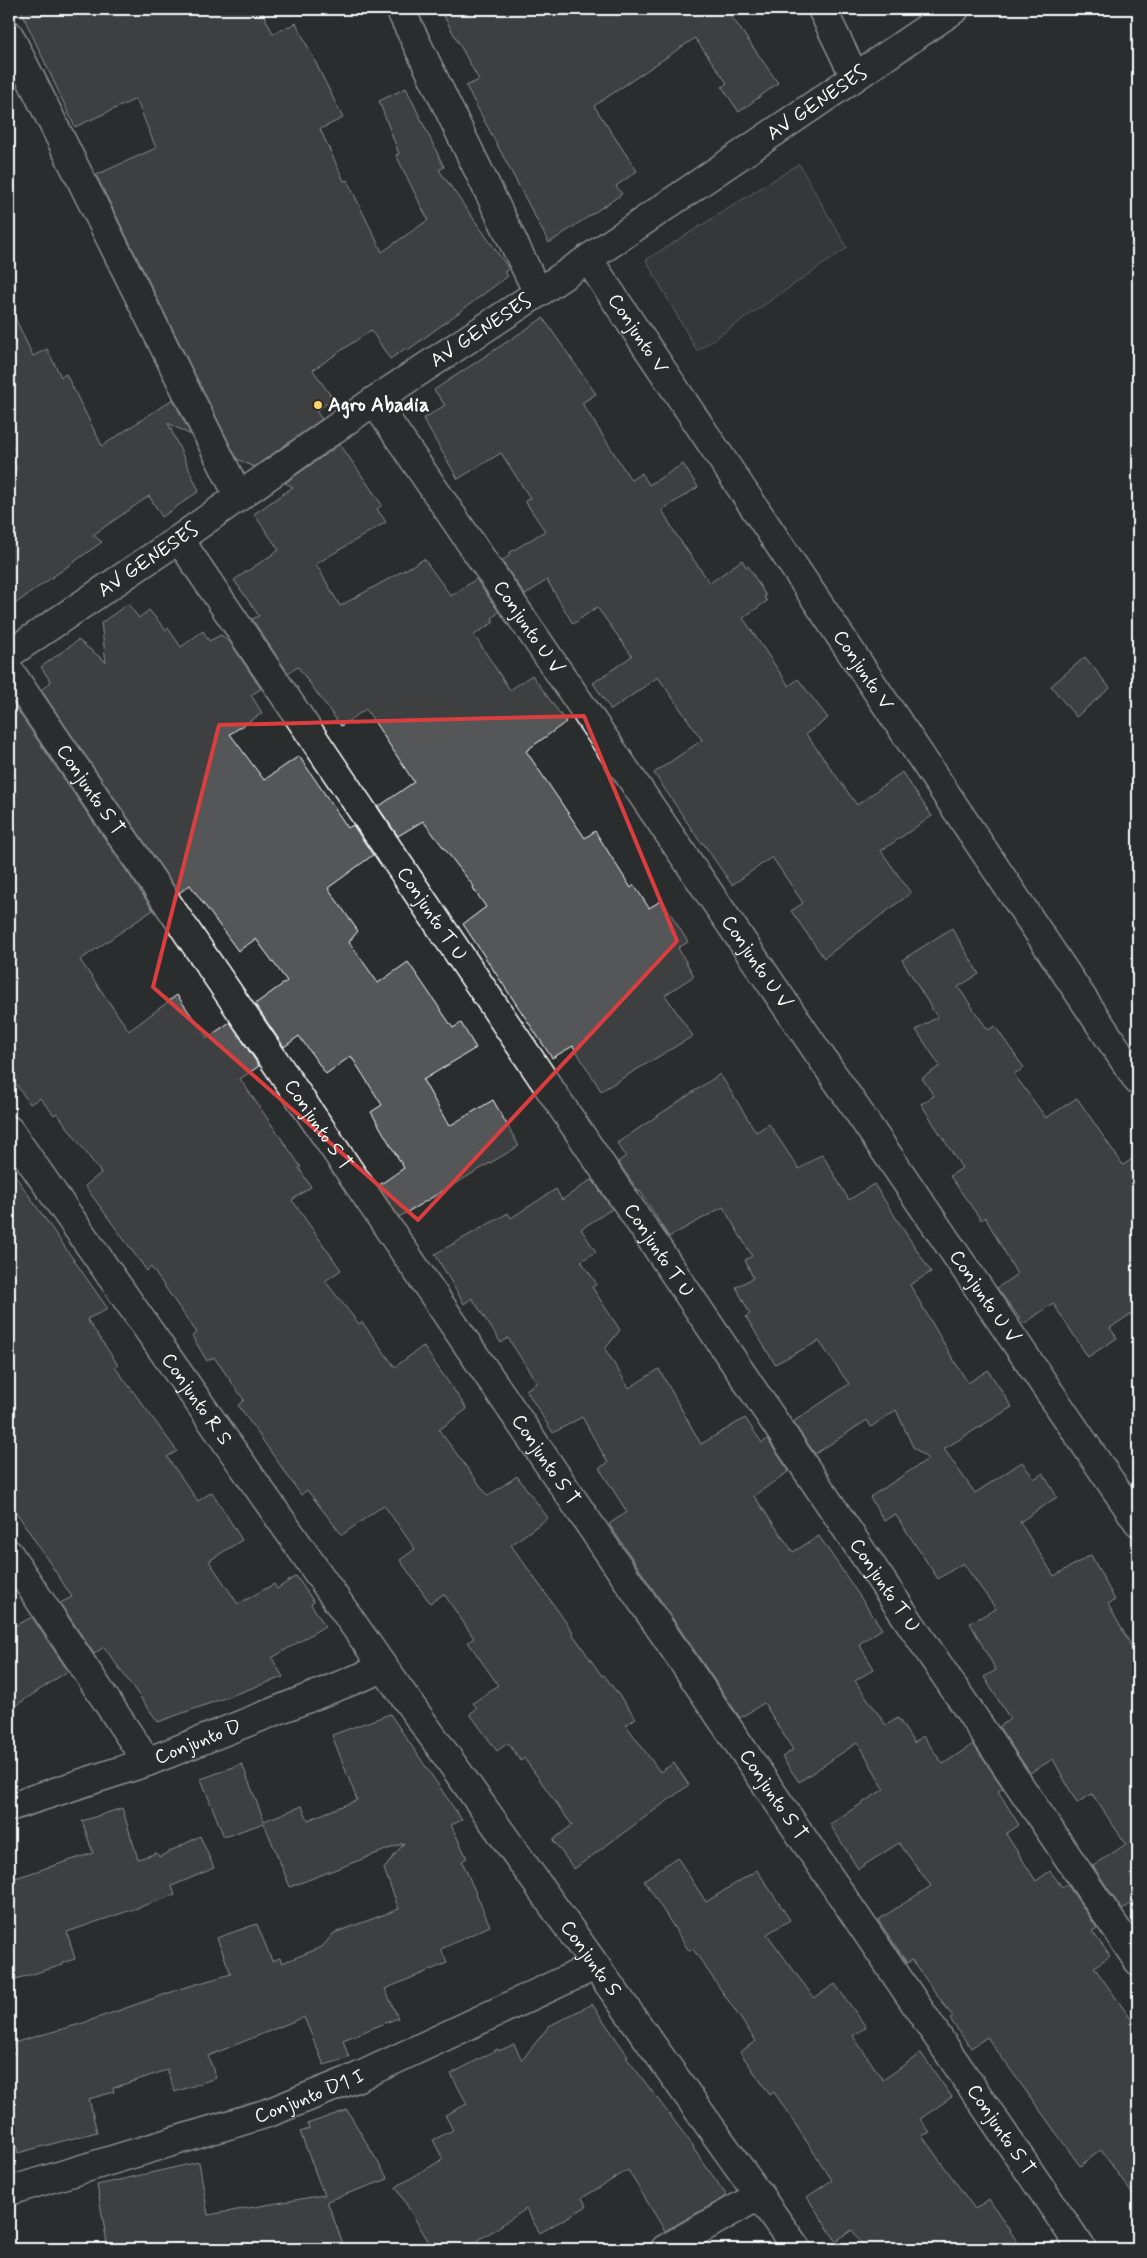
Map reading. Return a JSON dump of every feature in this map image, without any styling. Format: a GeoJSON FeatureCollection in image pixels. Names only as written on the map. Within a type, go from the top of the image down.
{"type":"FeatureCollection","features":[{"type":"Feature","properties":{"kind":"street"},"geometry":{"type":"LineString","coordinates":[[400,9],[538,293]]}},
{"type":"Feature","properties":{"kind":"street"},"geometry":{"type":"LineString","coordinates":[[822,9],[855,77]]}},
{"type":"Feature","properties":{"kind":"street","name":"AV GENESES"},"geometry":{"type":"LineString","coordinates":[[9,654],[179,539],[374,401],[538,293],[955,9]]}},
{"type":"Feature","properties":{"kind":"street"},"geometry":{"type":"LineString","coordinates":[[9,35],[239,497]]}},
{"type":"Feature","properties":{"kind":"street","name":"Conjunto V"},"geometry":{"type":"LineString","coordinates":[[588,259],[1138,1081]]}},
{"type":"Feature","properties":{"kind":"street","name":"Conjunto U V"},"geometry":{"type":"LineString","coordinates":[[374,401],[1138,1522]]}},
{"type":"Feature","properties":{"kind":"street","name":"Conjunto T U"},"geometry":{"type":"LineString","coordinates":[[179,539],[1138,1961]]}},
{"type":"Feature","properties":{"kind":"street","name":"Conjunto S T"},"geometry":{"type":"LineString","coordinates":[[9,670],[1082,2249]]}},
{"type":"Feature","properties":{"kind":"street","name":"Conjunto R S"},"geometry":{"type":"LineString","coordinates":[[9,1130],[384,1668]]}},
{"type":"Feature","properties":{"kind":"street"},"geometry":{"type":"LineString","coordinates":[[9,1554],[146,1762]]}},
{"type":"Feature","properties":{"kind":"street","name":"Conjunto D"},"geometry":{"type":"LineString","coordinates":[[9,1807],[146,1762],[384,1668]]}},
{"type":"Feature","properties":{"kind":"street","name":"Conjunto S"},"geometry":{"type":"LineString","coordinates":[[384,1668],[797,2249]]}},
{"type":"Feature","properties":{"kind":"street","name":"Conjunto D1 I"},"geometry":{"type":"LineString","coordinates":[[9,2191],[268,2113],[358,2077],[596,1966]]}},
{"type":"Feature","properties":{"kind":"street"},"geometry":{"type":"LineString","coordinates":[[665,2249],[760,2195]]}},
{"type":"Feature","properties":{"kind":"highlighted area"},"geometry":{"type":"Polygon","coordinates":[[[584,716],[677,941],[418,1220],[153,987],[219,725],[584,716]]]}},
{"type":"Feature","properties":{"kind":"shaded area"},"geometry":{"type":"Polygon","coordinates":[[[799,164],[847,248],[697,351],[646,260],[799,164]]]}},
{"type":"Feature","properties":{"kind":"building"},"geometry":{"type":"Polygon","coordinates":[[[20,9],[261,9],[273,34],[296,23],[343,118],[320,129],[344,181],[347,180],[382,252],[428,220],[396,155],[399,154],[379,101],[406,88],[444,167],[439,170],[509,269],[504,272],[508,276],[408,350],[406,348],[390,359],[371,330],[313,370],[333,399],[316,411],[322,419],[254,467],[237,459],[96,175],[156,148],[136,99],[75,127],[20,9]]]}},
{"type":"Feature","properties":{"kind":"building"},"geometry":{"type":"Polygon","coordinates":[[[440,9],[739,9],[730,14],[778,83],[739,112],[722,87],[727,83],[695,38],[594,106],[637,171],[616,186],[622,194],[549,243],[466,86],[479,80],[440,9]]]}},
{"type":"Feature","properties":{"kind":"building"},"geometry":{"type":"Polygon","coordinates":[[[9,305],[33,356],[47,349],[61,377],[66,374],[102,446],[173,399],[191,435],[168,423],[199,491],[162,517],[149,496],[93,535],[102,542],[9,608],[9,472],[17,469],[9,452],[15,450],[9,438],[9,305]]]}},
{"type":"Feature","properties":{"kind":"building"},"geometry":{"type":"Polygon","coordinates":[[[543,318],[596,394],[582,403],[631,480],[642,473],[649,485],[683,464],[698,487],[662,510],[677,536],[710,583],[742,560],[746,567],[748,566],[766,596],[764,597],[767,601],[743,618],[789,686],[798,679],[828,718],[806,734],[857,805],[902,772],[932,816],[881,851],[911,893],[824,958],[791,911],[803,903],[772,857],[732,885],[654,773],[702,740],[658,677],[611,710],[593,683],[632,656],[597,607],[573,624],[547,580],[525,595],[502,561],[510,555],[509,553],[545,531],[525,501],[530,498],[501,453],[458,479],[423,419],[445,405],[434,390],[543,318]]]}},
{"type":"Feature","properties":{"kind":"building"},"geometry":{"type":"Polygon","coordinates":[[[340,444],[382,505],[377,509],[386,522],[316,564],[340,606],[424,559],[451,596],[476,579],[499,612],[492,618],[494,622],[474,635],[510,690],[532,675],[566,722],[526,751],[585,838],[595,831],[631,888],[634,885],[649,908],[662,900],[688,942],[678,948],[694,976],[665,995],[693,1036],[601,1091],[573,1046],[552,1058],[463,924],[486,907],[474,887],[423,821],[398,836],[378,807],[414,782],[366,709],[341,726],[298,667],[288,673],[252,619],[259,616],[234,580],[279,550],[254,514],[293,487],[285,483],[340,444]]]}},
{"type":"Feature","properties":{"kind":"building"},"geometry":{"type":"Polygon","coordinates":[[[128,604],[139,618],[149,610],[166,630],[168,628],[181,647],[203,631],[209,641],[221,635],[230,642],[261,689],[251,695],[262,713],[230,734],[264,780],[299,756],[348,828],[353,825],[373,855],[328,888],[358,931],[349,942],[378,983],[408,962],[453,1028],[461,1023],[476,1048],[423,1080],[449,1126],[493,1100],[519,1146],[399,1217],[378,1186],[404,1168],[371,1112],[382,1105],[351,1056],[326,1074],[299,1036],[284,1047],[255,1004],[287,981],[256,939],[238,951],[190,885],[179,893],[41,690],[51,682],[41,667],[78,640],[106,662],[101,623],[128,604]]]}},
{"type":"Feature","properties":{"kind":"building"},"geometry":{"type":"Polygon","coordinates":[[[1085,657],[1110,688],[1076,717],[1051,686],[1085,657]]]}},
{"type":"Feature","properties":{"kind":"building"},"geometry":{"type":"Polygon","coordinates":[[[16,708],[153,910],[80,960],[129,1031],[177,995],[207,1038],[230,1022],[259,1066],[240,1079],[301,1167],[299,1168],[311,1187],[292,1200],[341,1270],[325,1281],[359,1324],[362,1322],[395,1367],[423,1346],[467,1409],[439,1430],[488,1496],[517,1476],[548,1518],[511,1545],[602,1676],[604,1675],[636,1718],[626,1725],[660,1772],[674,1763],[689,1785],[574,1869],[553,1840],[572,1825],[524,1758],[521,1761],[508,1743],[497,1751],[470,1714],[477,1708],[473,1703],[498,1685],[468,1642],[474,1638],[444,1594],[430,1603],[400,1560],[415,1549],[384,1505],[342,1535],[307,1490],[301,1495],[238,1405],[244,1400],[214,1357],[207,1361],[192,1336],[197,1333],[151,1267],[147,1271],[85,1186],[101,1173],[57,1113],[54,1115],[40,1098],[30,1104],[9,1074],[9,713],[16,708]]]}},
{"type":"Feature","properties":{"kind":"building"},"geometry":{"type":"Polygon","coordinates":[[[952,928],[979,974],[958,987],[988,1030],[995,1026],[1024,1068],[1014,1074],[1046,1118],[1077,1098],[1123,1165],[1138,1155],[1138,1309],[1110,1328],[1117,1338],[1088,1357],[1053,1303],[1024,1324],[997,1288],[1017,1274],[985,1217],[981,1220],[950,1176],[962,1168],[921,1104],[934,1096],[922,1078],[940,1066],[916,1030],[937,1017],[902,960],[952,928]]]}},
{"type":"Feature","properties":{"kind":"building"},"geometry":{"type":"Polygon","coordinates":[[[720,1074],[756,1132],[769,1124],[799,1169],[822,1154],[849,1200],[874,1184],[931,1272],[910,1285],[950,1354],[968,1383],[988,1370],[1012,1407],[944,1449],[975,1493],[1022,1462],[1034,1479],[1043,1473],[1057,1497],[1020,1522],[1054,1576],[1091,1555],[1115,1600],[1108,1604],[1138,1658],[1138,1899],[1122,1910],[1093,1866],[1126,1844],[1092,1794],[1077,1803],[1053,1759],[1030,1773],[999,1727],[1010,1719],[984,1677],[996,1670],[970,1623],[996,1609],[963,1563],[938,1579],[895,1514],[884,1521],[870,1497],[928,1459],[913,1447],[896,1410],[871,1427],[867,1420],[815,1454],[793,1422],[849,1384],[819,1341],[775,1364],[746,1317],[750,1314],[736,1287],[753,1278],[745,1260],[752,1256],[723,1207],[669,1237],[640,1191],[618,1162],[626,1156],[617,1143],[720,1074]]]}},
{"type":"Feature","properties":{"kind":"building"},"geometry":{"type":"Polygon","coordinates":[[[9,1167],[108,1309],[87,1319],[118,1365],[115,1367],[177,1451],[167,1457],[198,1501],[212,1492],[242,1540],[209,1561],[238,1604],[274,1584],[277,1589],[296,1576],[314,1602],[311,1604],[325,1626],[272,1658],[283,1677],[158,1722],[104,1647],[94,1654],[60,1603],[72,1597],[9,1501],[9,1167]]]}},
{"type":"Feature","properties":{"kind":"building"},"geometry":{"type":"Polygon","coordinates":[[[592,1179],[612,1209],[581,1229],[596,1252],[581,1261],[597,1284],[592,1287],[620,1330],[605,1349],[629,1388],[659,1369],[701,1444],[745,1418],[762,1443],[767,1439],[789,1471],[754,1496],[793,1552],[819,1536],[882,1629],[859,1644],[874,1669],[855,1681],[886,1725],[898,1718],[914,1743],[923,1736],[943,1764],[973,1744],[1003,1788],[998,1791],[1019,1825],[1006,1834],[1036,1881],[1050,1871],[1062,1887],[1067,1884],[1097,1928],[1092,1931],[1110,1956],[1094,1967],[1138,2029],[1138,2202],[1101,2150],[1080,2166],[987,2037],[971,2048],[950,2019],[953,2017],[912,1960],[907,1963],[878,1920],[931,1886],[899,1843],[858,1869],[830,1824],[884,1789],[858,1742],[799,1782],[782,1757],[793,1750],[764,1703],[740,1718],[609,1524],[627,1512],[599,1468],[608,1463],[582,1417],[553,1433],[526,1390],[537,1383],[508,1338],[501,1343],[472,1298],[464,1304],[435,1254],[508,1213],[511,1218],[556,1189],[562,1200],[592,1179]]]}},
{"type":"Feature","properties":{"kind":"building"},"geometry":{"type":"Polygon","coordinates":[[[32,1617],[68,1671],[9,1710],[9,1629],[32,1617]]]}},
{"type":"Feature","properties":{"kind":"building"},"geometry":{"type":"Polygon","coordinates":[[[390,1714],[462,1820],[451,1825],[467,1858],[462,1861],[490,1926],[441,1949],[447,1963],[385,1989],[398,2018],[343,2040],[349,2058],[324,2065],[304,2017],[208,2056],[216,2078],[175,2092],[167,2070],[113,2088],[114,2092],[89,2099],[97,2132],[18,2153],[9,2117],[9,2054],[16,2053],[13,2043],[80,2024],[183,1988],[231,1974],[217,1938],[242,1929],[257,1924],[272,1961],[280,1958],[282,1963],[322,1947],[334,1933],[399,1909],[384,1869],[404,1843],[290,1887],[264,1823],[224,1837],[201,1779],[242,1764],[264,1821],[302,1806],[308,1820],[357,1800],[332,1735],[390,1714]]]}},
{"type":"Feature","properties":{"kind":"building"},"geometry":{"type":"Polygon","coordinates":[[[122,1808],[138,1859],[157,1853],[159,1857],[200,1836],[214,1868],[172,1886],[175,1895],[67,1932],[75,1959],[62,1963],[63,1965],[9,1981],[9,1880],[93,1853],[82,1821],[122,1808]]]}},
{"type":"Feature","properties":{"kind":"building"},"geometry":{"type":"Polygon","coordinates":[[[677,1857],[706,1902],[757,1870],[790,1920],[767,1934],[814,1998],[835,1984],[866,2027],[853,2036],[883,2080],[921,2053],[952,2097],[920,2119],[930,2132],[922,2136],[975,2209],[989,2199],[1022,2249],[866,2249],[852,2230],[836,2241],[807,2197],[832,2180],[774,2092],[770,2095],[740,2052],[756,2041],[693,1949],[689,1951],[644,1880],[677,1857]]]}},
{"type":"Feature","properties":{"kind":"building"},"geometry":{"type":"Polygon","coordinates":[[[592,2004],[628,2056],[626,2057],[694,2147],[727,2196],[665,2231],[628,2170],[582,2198],[587,2206],[540,2233],[526,2209],[465,2249],[433,2249],[396,2187],[443,2159],[433,2140],[453,2130],[445,2115],[467,2104],[451,2074],[498,2049],[499,2051],[514,2044],[522,2060],[549,2026],[592,2004]]]}},
{"type":"Feature","properties":{"kind":"building"},"geometry":{"type":"Polygon","coordinates":[[[347,2110],[388,2179],[327,2201],[345,2249],[188,2249],[187,2242],[139,2249],[108,2249],[97,2185],[199,2162],[208,2215],[324,2195],[300,2132],[309,2129],[307,2124],[347,2110]]]}},
{"type":"Feature","properties":{"kind":"place","name":"Agro Abadia"},"geometry":{"type":"Point","coordinates":[318,405]}}]}
